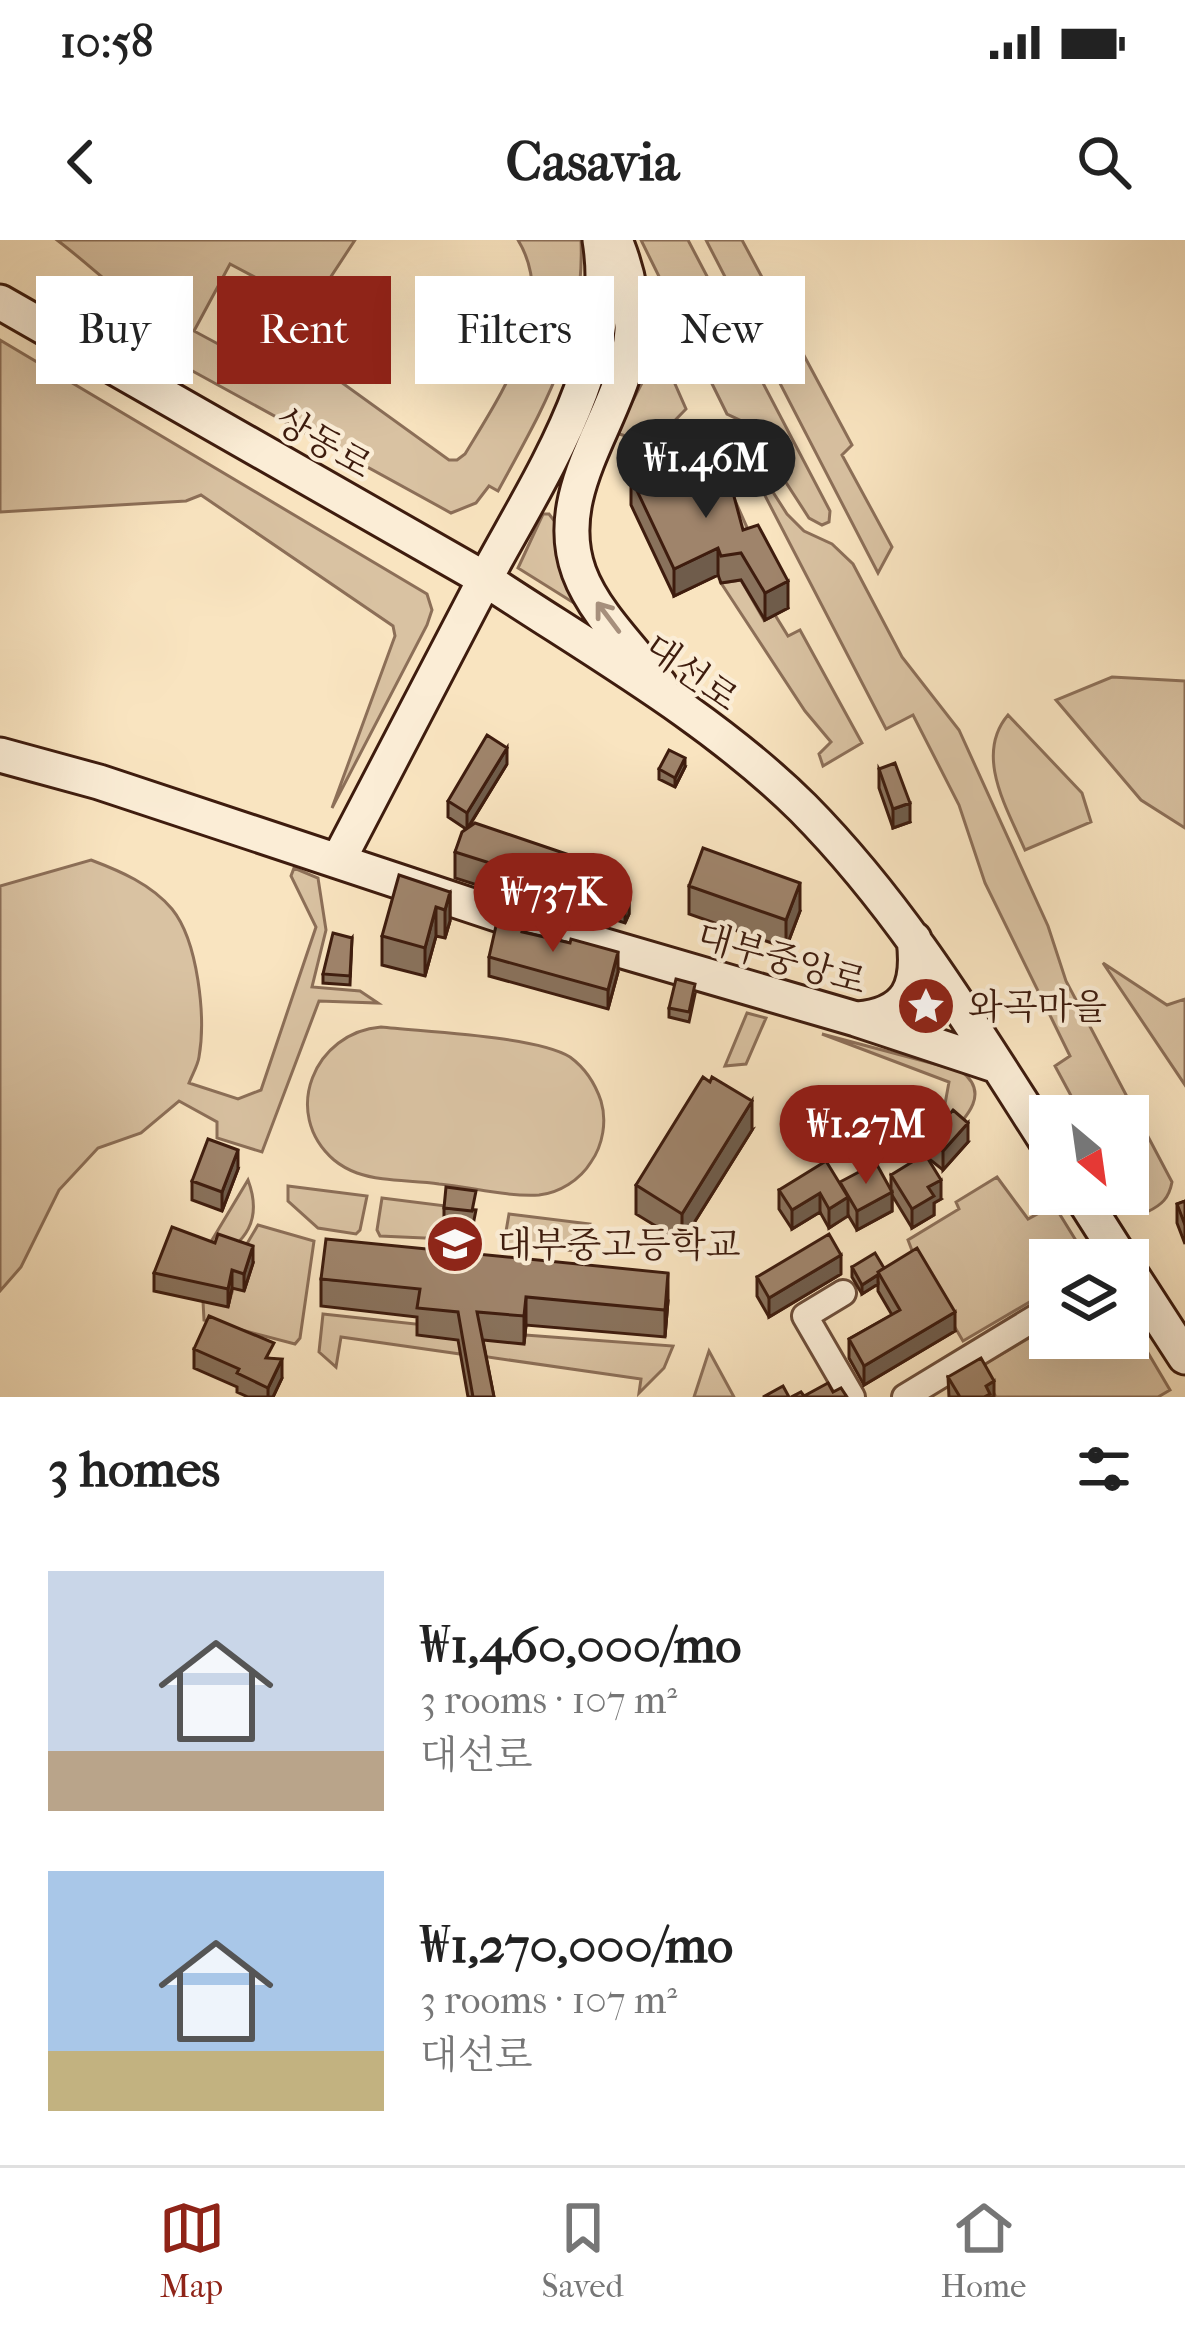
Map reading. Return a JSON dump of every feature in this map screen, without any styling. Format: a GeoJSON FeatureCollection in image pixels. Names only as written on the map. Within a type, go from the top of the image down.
{"type":"FeatureCollection","features":[{"type":"Feature","properties":{"kind":"street"},"geometry":{"type":"LineString","coordinates":[[338,862],[584,382],[600,316],[600,240]]}},
{"type":"Feature","properties":{"kind":"street"},"geometry":{"type":"LineString","coordinates":[[615,240],[632,296],[632,334],[618,387],[576,495],[573,533],[578,568],[589,593],[680,710]]}},
{"type":"Feature","properties":{"kind":"street","name":"상동로"},"geometry":{"type":"LineString","coordinates":[[0,302],[484,579]]}},
{"type":"Feature","properties":{"kind":"street","name":"대선로"},"geometry":{"type":"LineString","coordinates":[[484,579],[680,710],[802,807],[914,938],[1029,1114]]}},
{"type":"Feature","properties":{"kind":"street","name":"대부중앙로"},"geometry":{"type":"LineString","coordinates":[[0,755],[45,765],[581,940],[856,1019],[998,1066]]}},
{"type":"Feature","properties":{"kind":"street"},"geometry":{"type":"LineString","coordinates":[[856,1019],[882,1017],[905,999],[917,964],[914,938]]}},
{"type":"Feature","properties":{"kind":"street"},"geometry":{"type":"LineString","coordinates":[[843,1293],[806,1316],[852,1397]]}},
{"type":"Feature","properties":{"kind":"street"},"geometry":{"type":"LineString","coordinates":[[1149,1301],[1185,1357]]}},
{"type":"Feature","properties":{"kind":"street"},"geometry":{"type":"LineString","coordinates":[[905,1397],[1029,1322]]}},
{"type":"Feature","properties":{"kind":"shaded area"},"geometry":{"type":"Polygon","coordinates":[[[57,240],[355,240],[331,276],[253,276],[230,264],[224,276],[217,276],[217,288],[194,331],[217,343],[217,384],[344,384],[449,460],[465,454],[506,384],[552,384],[498,491],[489,486],[476,503],[451,513],[193,371],[193,276],[101,276],[57,240]]]}},
{"type":"Feature","properties":{"kind":"shaded area"},"geometry":{"type":"Polygon","coordinates":[[[518,240],[581,240],[580,276],[530,276],[518,240]]]}},
{"type":"Feature","properties":{"kind":"shaded area"},"geometry":{"type":"Polygon","coordinates":[[[641,240],[688,240],[707,276],[659,276],[641,240]]]}},
{"type":"Feature","properties":{"kind":"shaded area"},"geometry":{"type":"Polygon","coordinates":[[[706,240],[742,240],[761,276],[725,276],[706,240]]]}},
{"type":"Feature","properties":{"kind":"shaded area"},"geometry":{"type":"Polygon","coordinates":[[[0,340],[36,361],[36,384],[74,384],[427,594],[432,610],[427,625],[332,808],[395,636],[393,626],[201,495],[186,501],[0,512],[0,340]]]}},
{"type":"Feature","properties":{"kind":"shaded area"},"geometry":{"type":"Polygon","coordinates":[[[805,357],[852,445],[842,455],[892,547],[878,573],[780,384],[805,384],[805,357]]]}},
{"type":"Feature","properties":{"kind":"shaded area"},"geometry":{"type":"Polygon","coordinates":[[[641,384],[675,384],[686,409],[652,444],[616,433],[641,384]]]}},
{"type":"Feature","properties":{"kind":"shaded area"},"geometry":{"type":"Polygon","coordinates":[[[712,384],[763,384],[830,511],[829,522],[822,525],[809,518],[748,424],[727,414],[712,384]]]}},
{"type":"Feature","properties":{"kind":"shaded area"},"geometry":{"type":"Polygon","coordinates":[[[695,433],[708,440],[758,552],[717,518],[695,492],[683,460],[683,441],[695,433]]]}},
{"type":"Feature","properties":{"kind":"shaded area"},"geometry":{"type":"Polygon","coordinates":[[[746,459],[753,461],[787,514],[804,531],[832,544],[853,564],[902,657],[959,730],[1048,926],[1066,981],[1126,1095],[1071,1095],[1055,1066],[1070,1056],[985,883],[959,805],[913,715],[886,729],[746,459]]]}},
{"type":"Feature","properties":{"kind":"shaded area"},"geometry":{"type":"Polygon","coordinates":[[[543,514],[556,523],[558,558],[577,594],[574,603],[518,568],[543,514]]]}},
{"type":"Feature","properties":{"kind":"shaded area"},"geometry":{"type":"Polygon","coordinates":[[[741,580],[764,620],[775,615],[788,636],[800,630],[862,743],[823,766],[819,754],[831,742],[805,711],[721,583],[741,580]]]}},
{"type":"Feature","properties":{"kind":"shaded area"},"geometry":{"type":"Polygon","coordinates":[[[1112,677],[1185,681],[1185,828],[1141,800],[1056,700],[1112,677]]]}},
{"type":"Feature","properties":{"kind":"shaded area"},"geometry":{"type":"Polygon","coordinates":[[[1008,715],[1082,793],[1091,822],[1025,850],[994,764],[998,731],[1008,715]]]}},
{"type":"Feature","properties":{"kind":"shaded area"},"geometry":{"type":"Polygon","coordinates":[[[91,860],[145,885],[181,923],[194,959],[200,1001],[199,1057],[189,1083],[238,1099],[261,1090],[316,927],[291,876],[294,868],[318,878],[326,930],[312,987],[360,991],[378,1003],[319,1001],[262,1152],[217,1138],[217,1122],[179,1101],[141,1133],[98,1148],[59,1190],[21,1267],[0,1291],[0,886],[91,860]]]}},
{"type":"Feature","properties":{"kind":"shaded area"},"geometry":{"type":"Polygon","coordinates":[[[1103,963],[1167,1005],[1185,999],[1185,1085],[1103,963]]]}},
{"type":"Feature","properties":{"kind":"shaded area"},"geometry":{"type":"Polygon","coordinates":[[[747,1013],[766,1018],[746,1064],[725,1066],[747,1013]]]}},
{"type":"Feature","properties":{"kind":"shaded area"},"geometry":{"type":"Polygon","coordinates":[[[381,1027],[507,1040],[570,1057],[593,1082],[603,1109],[601,1141],[591,1162],[561,1188],[527,1195],[377,1178],[339,1164],[318,1141],[309,1120],[312,1078],[338,1043],[381,1027]]]}},
{"type":"Feature","properties":{"kind":"shaded area"},"geometry":{"type":"Polygon","coordinates":[[[822,1034],[961,1071],[975,1091],[970,1111],[937,1148],[949,1082],[822,1034]]]}},
{"type":"Feature","properties":{"kind":"shaded area"},"geometry":{"type":"Polygon","coordinates":[[[1149,1138],[1172,1182],[1167,1197],[1152,1209],[1149,1138]]]}},
{"type":"Feature","properties":{"kind":"shaded area"},"geometry":{"type":"Polygon","coordinates":[[[997,1177],[1028,1219],[1060,1215],[1075,1239],[1029,1239],[1029,1302],[963,1341],[908,1240],[959,1209],[956,1202],[997,1177]]]}},
{"type":"Feature","properties":{"kind":"shaded area"},"geometry":{"type":"Polygon","coordinates":[[[248,1180],[253,1207],[247,1231],[234,1246],[209,1245],[248,1180]]]}},
{"type":"Feature","properties":{"kind":"shaded area"},"geometry":{"type":"Polygon","coordinates":[[[288,1186],[367,1196],[360,1230],[356,1234],[318,1228],[288,1201],[288,1186]]]}},
{"type":"Feature","properties":{"kind":"shaded area"},"geometry":{"type":"Polygon","coordinates":[[[382,1198],[446,1206],[446,1239],[380,1236],[382,1198]]]}},
{"type":"Feature","properties":{"kind":"shaded area"},"geometry":{"type":"Polygon","coordinates":[[[509,1214],[590,1224],[584,1251],[509,1248],[504,1243],[509,1214]]]}},
{"type":"Feature","properties":{"kind":"shaded area"},"geometry":{"type":"Polygon","coordinates":[[[258,1225],[314,1241],[300,1338],[295,1344],[204,1320],[203,1301],[228,1306],[245,1247],[258,1225]]]}},
{"type":"Feature","properties":{"kind":"shaded area"},"geometry":{"type":"Polygon","coordinates":[[[323,1314],[462,1329],[460,1354],[341,1337],[336,1367],[319,1352],[323,1314]]]}},
{"type":"Feature","properties":{"kind":"shaded area"},"geometry":{"type":"Polygon","coordinates":[[[525,1335],[673,1346],[664,1368],[639,1393],[641,1379],[481,1356],[481,1340],[525,1335]]]}},
{"type":"Feature","properties":{"kind":"shaded area"},"geometry":{"type":"Polygon","coordinates":[[[1029,1338],[1029,1359],[1149,1359],[1149,1354],[1170,1390],[1158,1397],[996,1397],[979,1367],[1029,1338]]]}},
{"type":"Feature","properties":{"kind":"shaded area"},"geometry":{"type":"Polygon","coordinates":[[[709,1351],[734,1397],[694,1397],[709,1351]]]}},
{"type":"Feature","properties":{"kind":"building"},"geometry":{"type":"Polygon","coordinates":[[[718,454],[743,530],[758,525],[788,581],[765,593],[741,553],[721,556],[718,548],[674,569],[631,478],[655,467],[666,490],[705,469],[701,463],[718,454]]]}},
{"type":"Feature","properties":{"kind":"building"},"geometry":{"type":"Polygon","coordinates":[[[487,735],[507,748],[467,813],[448,801],[487,735]]]}},
{"type":"Feature","properties":{"kind":"building"},"geometry":{"type":"Polygon","coordinates":[[[669,750],[685,758],[675,778],[659,769],[669,750]]]}},
{"type":"Feature","properties":{"kind":"building"},"geometry":{"type":"Polygon","coordinates":[[[895,763],[910,803],[893,809],[879,769],[895,763]]]}},
{"type":"Feature","properties":{"kind":"building"},"geometry":{"type":"Polygon","coordinates":[[[475,823],[587,861],[585,866],[629,889],[625,898],[566,879],[563,886],[455,852],[462,832],[475,823]]]}},
{"type":"Feature","properties":{"kind":"building"},"geometry":{"type":"Polygon","coordinates":[[[703,848],[800,883],[786,920],[689,886],[703,848]]]}},
{"type":"Feature","properties":{"kind":"building"},"geometry":{"type":"Polygon","coordinates":[[[399,875],[450,892],[445,910],[436,907],[425,948],[382,936],[399,875]]]}},
{"type":"Feature","properties":{"kind":"building"},"geometry":{"type":"Polygon","coordinates":[[[498,917],[524,925],[522,932],[618,952],[608,990],[489,957],[498,917]]]}},
{"type":"Feature","properties":{"kind":"building"},"geometry":{"type":"Polygon","coordinates":[[[333,933],[352,938],[350,976],[323,974],[333,933]]]}},
{"type":"Feature","properties":{"kind":"building"},"geometry":{"type":"Polygon","coordinates":[[[676,979],[695,984],[689,1012],[669,1008],[676,979]]]}},
{"type":"Feature","properties":{"kind":"building"},"geometry":{"type":"Polygon","coordinates":[[[703,1077],[710,1082],[712,1077],[752,1101],[682,1214],[636,1185],[703,1077]]]}},
{"type":"Feature","properties":{"kind":"building"},"geometry":{"type":"Polygon","coordinates":[[[953,1110],[968,1123],[943,1151],[928,1139],[953,1110]]]}},
{"type":"Feature","properties":{"kind":"building"},"geometry":{"type":"Polygon","coordinates":[[[208,1139],[238,1150],[222,1192],[192,1181],[208,1139]]]}},
{"type":"Feature","properties":{"kind":"building"},"geometry":{"type":"Polygon","coordinates":[[[925,1154],[941,1180],[928,1187],[934,1196],[912,1209],[891,1175],[925,1154]]]}},
{"type":"Feature","properties":{"kind":"building"},"geometry":{"type":"Polygon","coordinates":[[[826,1161],[848,1197],[829,1209],[820,1193],[792,1210],[779,1190],[826,1161]]]}},
{"type":"Feature","properties":{"kind":"building"},"geometry":{"type":"Polygon","coordinates":[[[876,1163],[892,1192],[857,1211],[840,1182],[876,1163]]]}},
{"type":"Feature","properties":{"kind":"building"},"geometry":{"type":"Polygon","coordinates":[[[446,1187],[476,1191],[472,1211],[444,1208],[446,1187]]]}},
{"type":"Feature","properties":{"kind":"building"},"geometry":{"type":"Polygon","coordinates":[[[1185,1201],[1185,1225],[1177,1204],[1185,1201]]]}},
{"type":"Feature","properties":{"kind":"building"},"geometry":{"type":"Polygon","coordinates":[[[172,1227],[215,1243],[218,1234],[253,1246],[244,1274],[232,1270],[228,1289],[154,1273],[172,1227]]]}},
{"type":"Feature","properties":{"kind":"building"},"geometry":{"type":"Polygon","coordinates":[[[829,1234],[841,1255],[769,1298],[757,1277],[829,1234]]]}},
{"type":"Feature","properties":{"kind":"building"},"geometry":{"type":"Polygon","coordinates":[[[326,1239],[668,1273],[665,1310],[526,1297],[524,1316],[477,1312],[494,1397],[473,1397],[458,1312],[417,1308],[420,1289],[321,1279],[326,1239]]]}},
{"type":"Feature","properties":{"kind":"building"},"geometry":{"type":"Polygon","coordinates":[[[917,1248],[955,1312],[864,1366],[849,1339],[900,1310],[878,1272],[917,1248]]]}},
{"type":"Feature","properties":{"kind":"building"},"geometry":{"type":"Polygon","coordinates":[[[875,1253],[884,1268],[862,1285],[852,1267],[875,1253]]]}},
{"type":"Feature","properties":{"kind":"building"},"geometry":{"type":"Polygon","coordinates":[[[209,1316],[274,1343],[266,1358],[282,1359],[268,1388],[194,1349],[209,1316]]]}},
{"type":"Feature","properties":{"kind":"building"},"geometry":{"type":"Polygon","coordinates":[[[981,1358],[994,1381],[986,1386],[990,1394],[960,1397],[948,1377],[981,1358]]]}},
{"type":"Feature","properties":{"kind":"building"},"geometry":{"type":"Polygon","coordinates":[[[828,1383],[833,1392],[841,1388],[847,1397],[791,1397],[801,1392],[804,1396],[828,1383]]]}},
{"type":"Feature","properties":{"kind":"building"},"geometry":{"type":"Polygon","coordinates":[[[783,1386],[789,1397],[763,1397],[783,1386]]]}},
{"type":"Feature","properties":{"kind":"place","name":"와곡마을"},"geometry":{"type":"Point","coordinates":[926,1006]}},
{"type":"Feature","properties":{"kind":"place","name":"대부중고등학교"},"geometry":{"type":"Point","coordinates":[455,1244]}}]}
